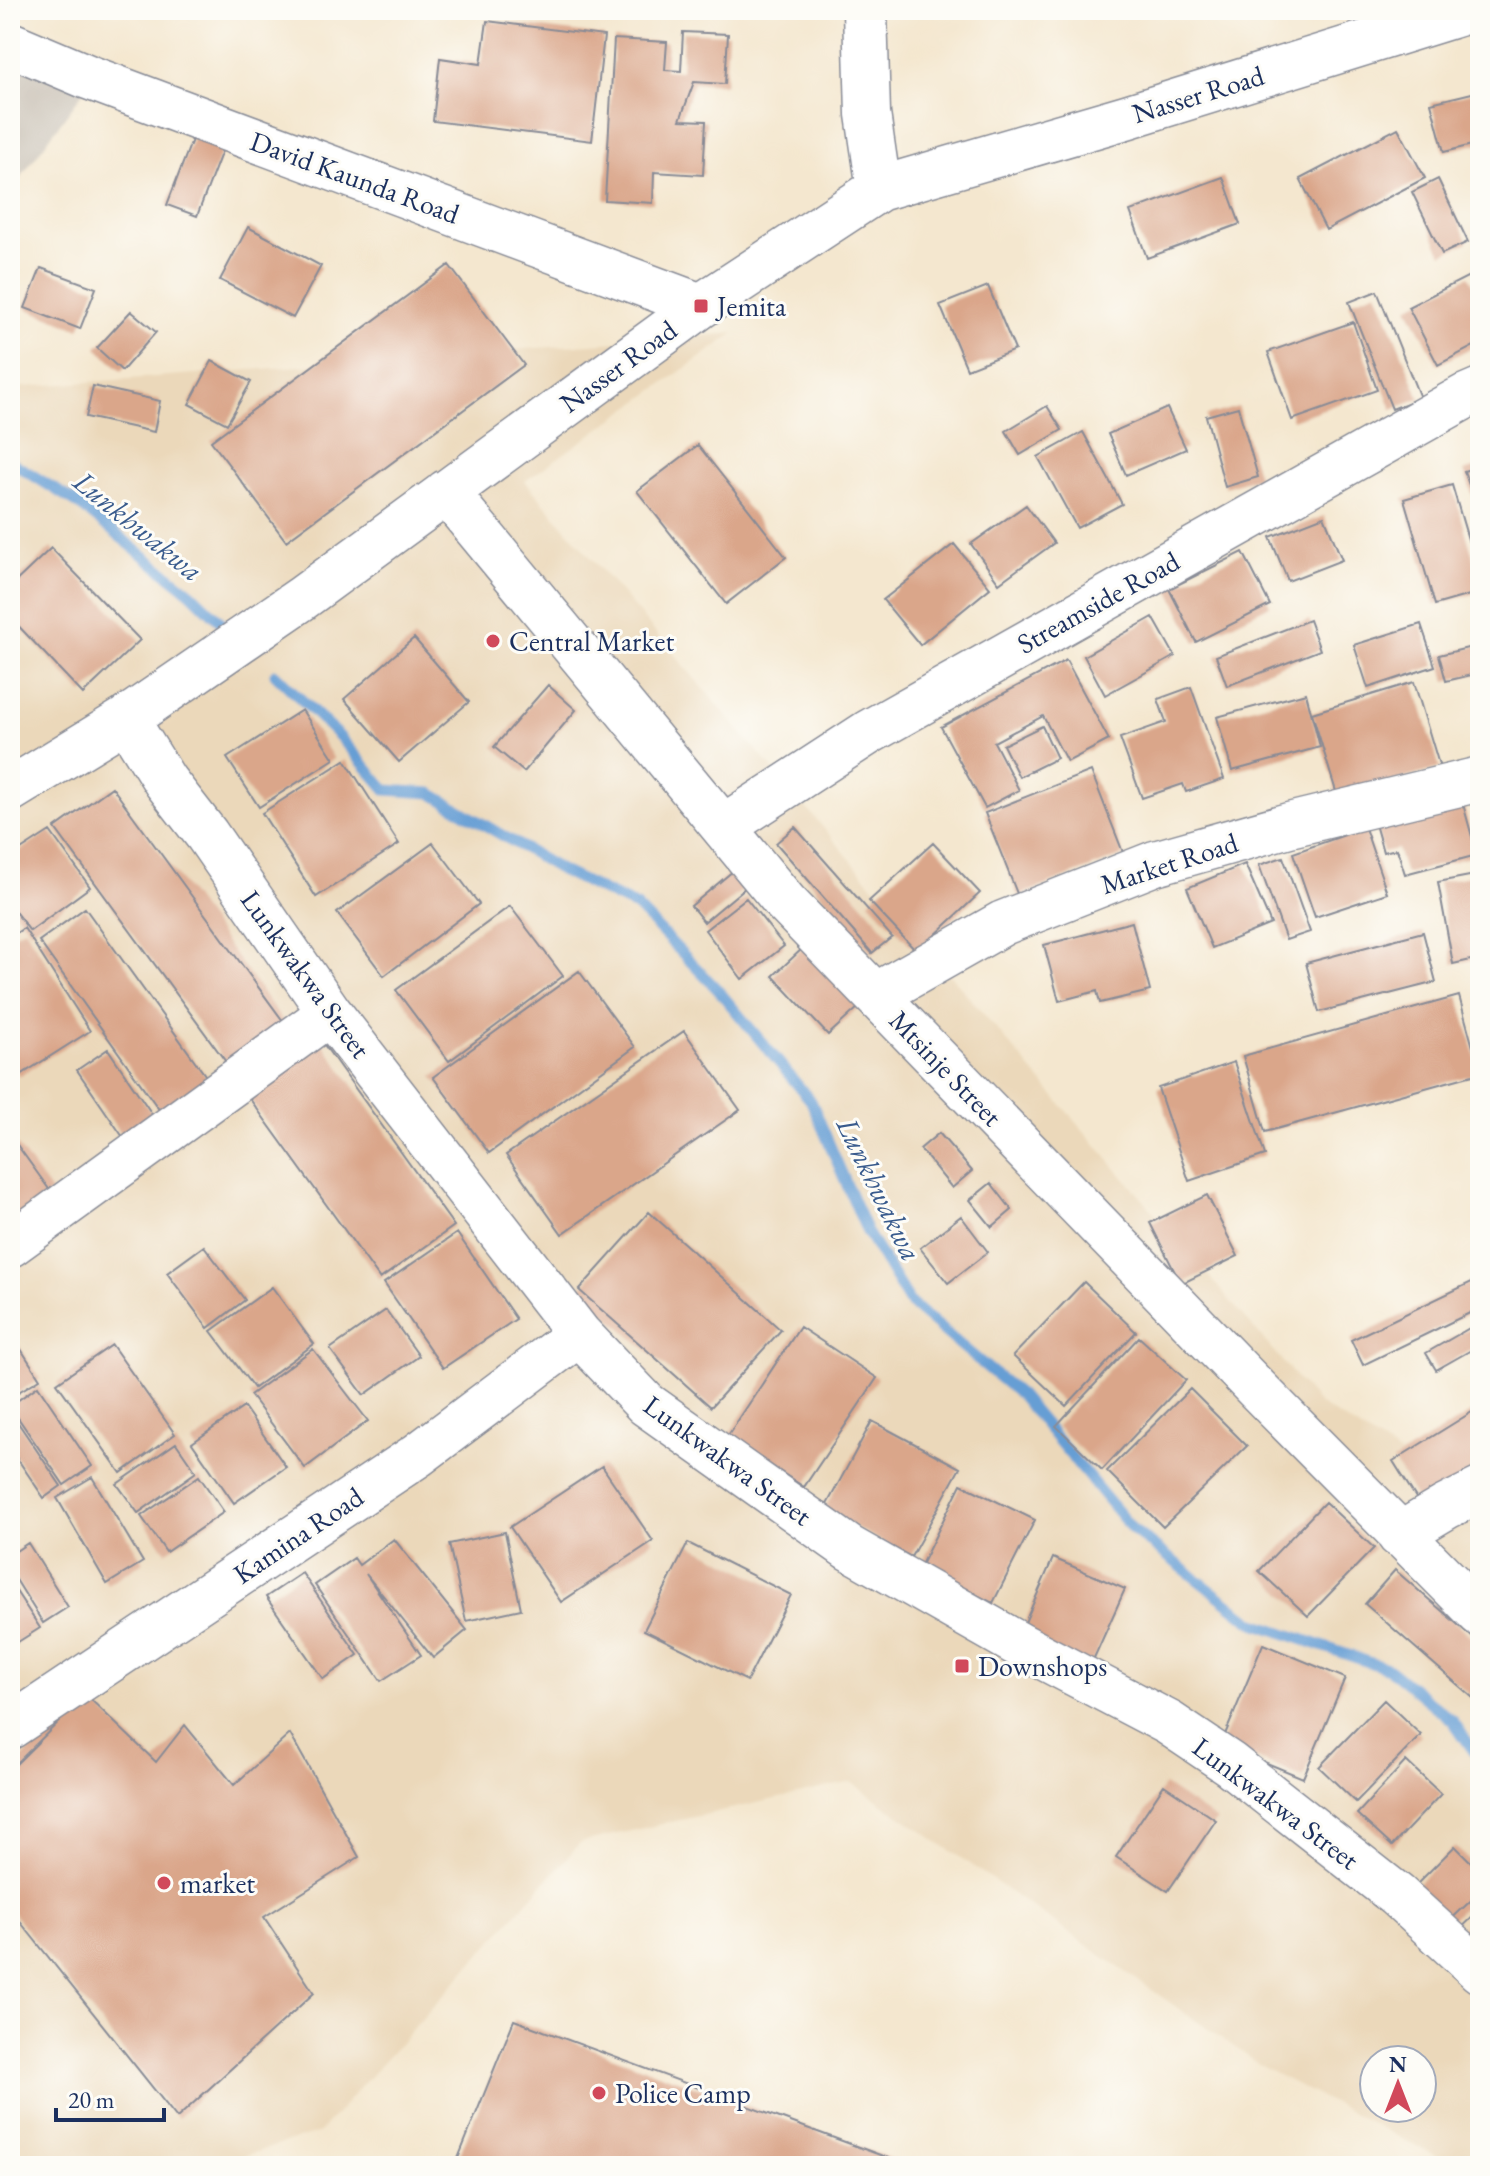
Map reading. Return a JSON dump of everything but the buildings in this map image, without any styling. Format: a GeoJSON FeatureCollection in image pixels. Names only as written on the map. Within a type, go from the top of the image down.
{"type":"FeatureCollection","features":[{"type":"Feature","properties":{"kind":"street"},"geometry":{"type":"LineString","coordinates":[[865,10],[868,114],[879,189]]}},
{"type":"Feature","properties":{"kind":"street","name":"Nasser Road"},"geometry":{"type":"LineString","coordinates":[[10,790],[126,719],[301,599],[701,306],[879,189],[1126,117],[1471,10]]}},
{"type":"Feature","properties":{"kind":"street","name":"David Kaunda Road"},"geometry":{"type":"LineString","coordinates":[[10,44],[102,82],[701,306]]}},
{"type":"Feature","properties":{"kind":"street","name":"Streamside Road"},"geometry":{"type":"LineString","coordinates":[[723,827],[869,732],[1480,390]]}},
{"type":"Feature","properties":{"kind":"street","name":"Mtsinje Street"},"geometry":{"type":"LineString","coordinates":[[446,492],[785,902],[1399,1535],[1480,1614]]}},
{"type":"Feature","properties":{"kind":"street","name":"Lunkwakwa Street"},"geometry":{"type":"LineString","coordinates":[[126,719],[165,781],[207,835],[330,1013],[579,1334],[646,1404],[849,1548],[1018,1644],[1169,1723],[1230,1764],[1397,1895],[1480,1971]]}},
{"type":"Feature","properties":{"kind":"street","name":"Market Road"},"geometry":{"type":"LineString","coordinates":[[876,995],[1003,923],[1155,863],[1289,825],[1480,779]]}},
{"type":"Feature","properties":{"kind":"street"},"geometry":{"type":"LineString","coordinates":[[10,1245],[330,1013]]}},
{"type":"Feature","properties":{"kind":"street","name":"Kamina Road"},"geometry":{"type":"LineString","coordinates":[[10,1727],[418,1455],[579,1334]]}},
{"type":"Feature","properties":{"kind":"street"},"geometry":{"type":"LineString","coordinates":[[1399,1535],[1480,1490]]}},
{"type":"Feature","properties":{"kind":"shaded area"},"geometry":{"type":"Polygon","coordinates":[[[10,54],[88,85],[10,192],[10,54]]]}},
{"type":"Feature","properties":{"kind":"shaded area"},"geometry":{"type":"Polygon","coordinates":[[[735,333],[525,481],[1319,1404],[1480,1504],[1480,2166],[1455,2166],[1373,2124],[1438,2124],[1438,2044],[1358,2044],[1358,2116],[1266,2069],[851,1782],[581,1842],[320,2132],[212,2166],[10,2166],[10,388],[735,333]]]}},
{"type":"Feature","properties":{"kind":"waterway","name":"Lunkhwakwa"},"geometry":{"type":"LineString","coordinates":[[10,461],[77,503],[191,593],[232,633]]}},
{"type":"Feature","properties":{"kind":"waterway","name":"Lunkhwakwa"},"geometry":{"type":"LineString","coordinates":[[275,674],[339,736],[386,790],[431,793],[564,872],[637,907],[719,991],[811,1101],[867,1232],[910,1303],[1020,1395],[1132,1529],[1252,1622],[1389,1669],[1453,1721],[1480,1760]]}},
{"type":"Feature","properties":{"kind":"place","name":"Jemita"},"geometry":{"type":"Point","coordinates":[701,306]}},
{"type":"Feature","properties":{"kind":"place","name":"Central Market"},"geometry":{"type":"Point","coordinates":[493,641]}},
{"type":"Feature","properties":{"kind":"place","name":"Downshops"},"geometry":{"type":"Point","coordinates":[962,1666]}},
{"type":"Feature","properties":{"kind":"place","name":"market"},"geometry":{"type":"Point","coordinates":[164,1883]}},
{"type":"Feature","properties":{"kind":"place","name":"Police Camp"},"geometry":{"type":"Point","coordinates":[599,2093]}}]}
